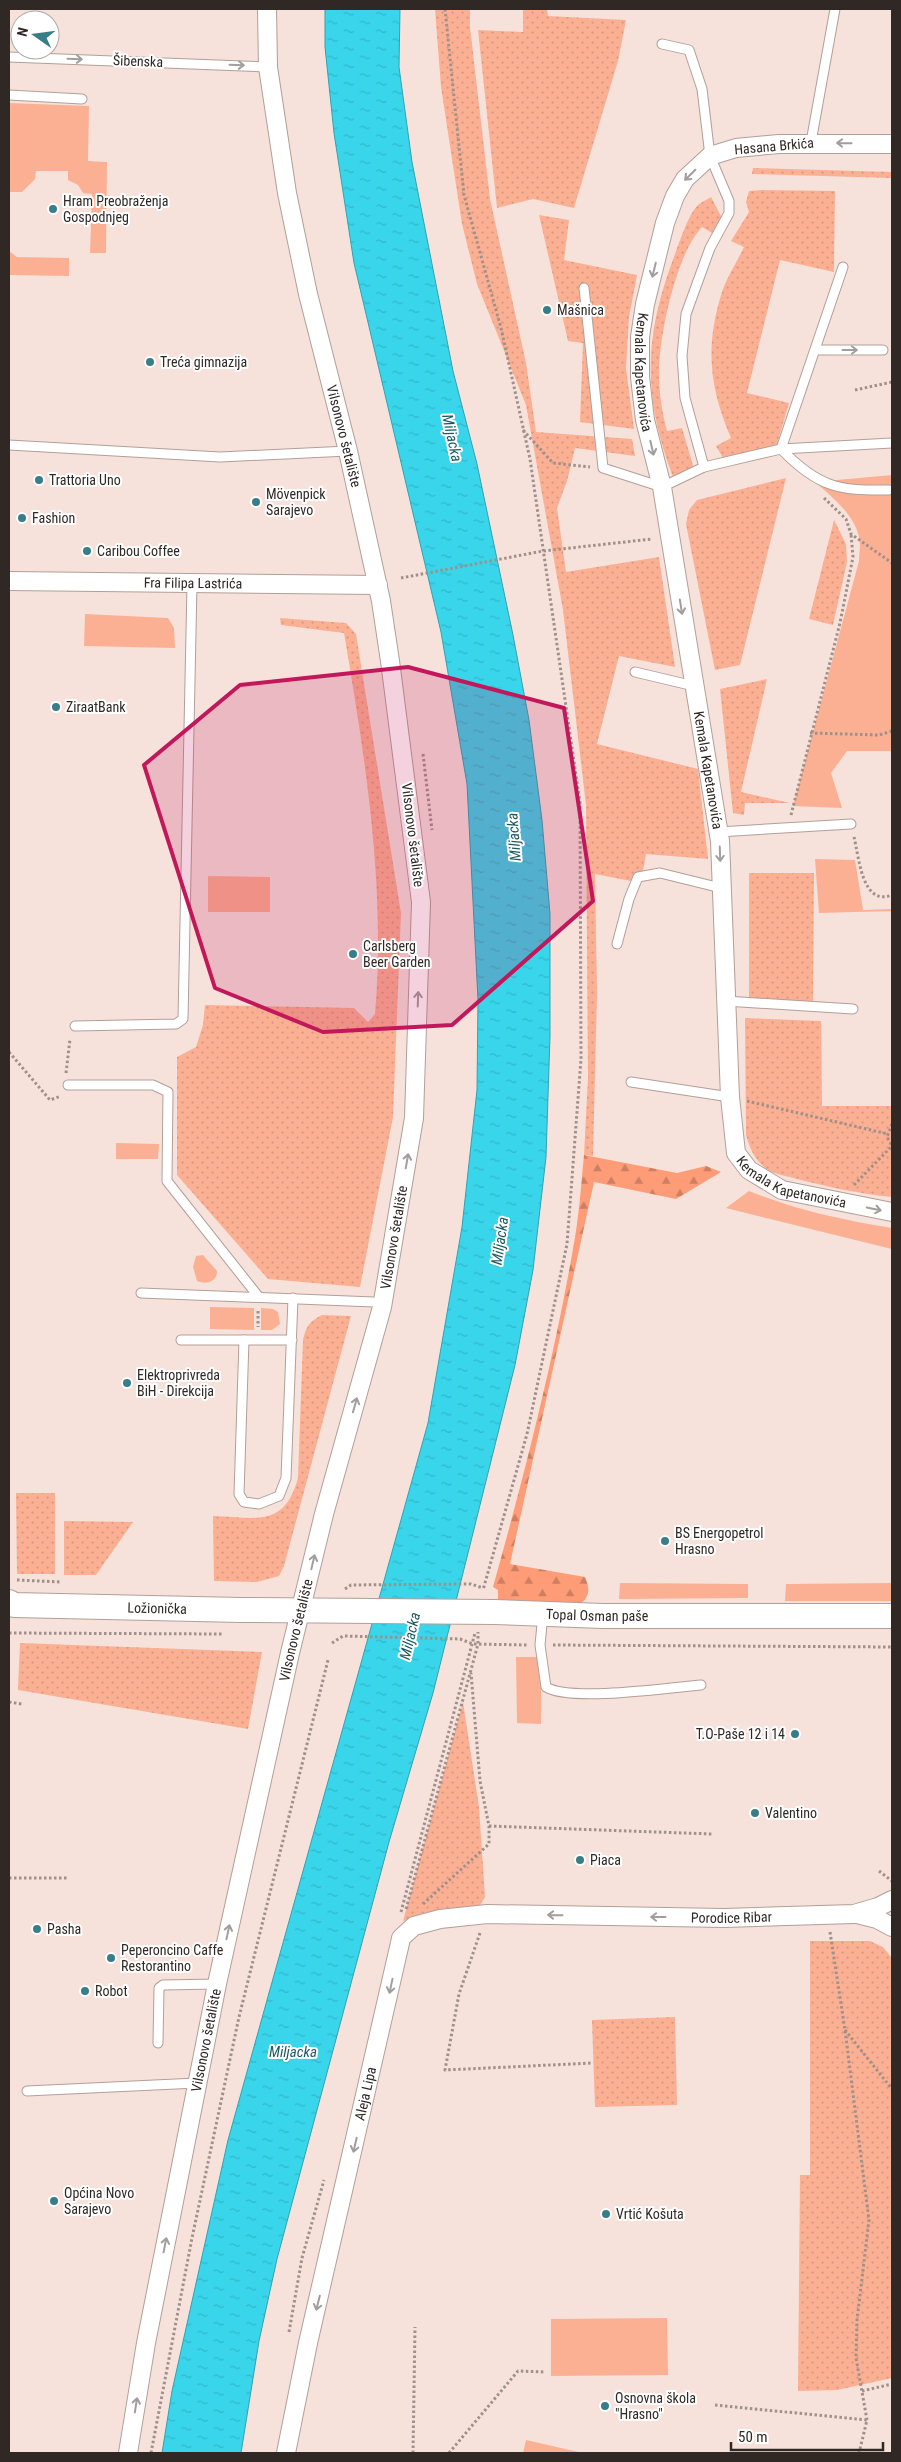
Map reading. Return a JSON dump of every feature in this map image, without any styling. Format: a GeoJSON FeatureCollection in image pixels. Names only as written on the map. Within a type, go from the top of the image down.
{"type":"FeatureCollection","features":[{"type":"Feature","properties":{"kind":"street","name":"Vilsonovo šetalište"},"geometry":{"type":"LineString","coordinates":[[128,2453],[146,2343],[217,1984],[324,1514],[382,1307],[414,1118],[421,902],[378,585],[348,451],[308,294],[289,202],[268,66],[266,9]]}},
{"type":"Feature","properties":{"kind":"street","name":"Hasana Brkića"},"geometry":{"type":"LineString","coordinates":[[665,223],[675,196],[685,179],[710,156],[736,148],[811,142],[892,144]]}},
{"type":"Feature","properties":{"kind":"street","name":"Kemala Kapetanovića"},"geometry":{"type":"LineString","coordinates":[[665,223],[645,304],[640,338],[640,377],[645,420],[662,487],[718,832],[730,1097],[736,1153],[749,1170],[782,1190],[892,1212]]}},
{"type":"Feature","properties":{"kind":"street","name":"Fra Filipa Lastrića"},"geometry":{"type":"LineString","coordinates":[[9,581],[378,585]]}},
{"type":"Feature","properties":{"kind":"street","name":"Ložionička"},"geometry":{"type":"LineString","coordinates":[[11,1605],[301,1609]]}},
{"type":"Feature","properties":{"kind":"street","name":"Topal Osman paše"},"geometry":{"type":"LineString","coordinates":[[301,1609],[603,1616],[892,1616]]}},
{"type":"Feature","properties":{"kind":"street","name":"Porodice Ribar"},"geometry":{"type":"LineString","coordinates":[[857,1914],[892,1900]]}},
{"type":"Feature","properties":{"kind":"street","name":"Aleja Lipa"},"geometry":{"type":"LineString","coordinates":[[286,2453],[308,2343],[401,1938],[414,1926],[440,1919],[487,1914],[604,1917]]}},
{"type":"Feature","properties":{"kind":"street","name":"Porodice Ribar"},"geometry":{"type":"LineString","coordinates":[[604,1917],[724,1918],[857,1914],[877,1919],[892,1927]]}},
{"type":"Feature","properties":{"kind":"lane"},"geometry":{"type":"LineString","coordinates":[[811,142],[836,9]]}},
{"type":"Feature","properties":{"kind":"lane"},"geometry":{"type":"LineString","coordinates":[[662,44],[689,50],[702,89],[710,156],[729,201],[729,214],[710,248],[698,275],[686,314],[682,356],[685,398],[704,468]]}},
{"type":"Feature","properties":{"kind":"lane","name":"Šibenska"},"geometry":{"type":"LineString","coordinates":[[9,57],[268,66]]}},
{"type":"Feature","properties":{"kind":"lane"},"geometry":{"type":"LineString","coordinates":[[9,95],[82,99]]}},
{"type":"Feature","properties":{"kind":"lane"},"geometry":{"type":"LineString","coordinates":[[781,449],[843,267]]}},
{"type":"Feature","properties":{"kind":"lane"},"geometry":{"type":"LineString","coordinates":[[584,288],[603,468],[662,487],[704,468],[781,449],[892,443]]}},
{"type":"Feature","properties":{"kind":"lane"},"geometry":{"type":"LineString","coordinates":[[816,350],[883,350]]}},
{"type":"Feature","properties":{"kind":"lane"},"geometry":{"type":"LineString","coordinates":[[9,445],[220,457],[348,451]]}},
{"type":"Feature","properties":{"kind":"lane"},"geometry":{"type":"LineString","coordinates":[[781,449],[797,466],[816,479],[831,486],[890,490]]}},
{"type":"Feature","properties":{"kind":"lane"},"geometry":{"type":"LineString","coordinates":[[75,1026],[176,1024],[183,1019],[192,584]]}},
{"type":"Feature","properties":{"kind":"lane"},"geometry":{"type":"LineString","coordinates":[[635,672],[694,686]]}},
{"type":"Feature","properties":{"kind":"lane"},"geometry":{"type":"LineString","coordinates":[[718,832],[851,824]]}},
{"type":"Feature","properties":{"kind":"lane"},"geometry":{"type":"LineString","coordinates":[[617,944],[629,899],[638,877],[660,873],[721,888]]}},
{"type":"Feature","properties":{"kind":"lane"},"geometry":{"type":"LineString","coordinates":[[725,1001],[853,1009]]}},
{"type":"Feature","properties":{"kind":"lane"},"geometry":{"type":"LineString","coordinates":[[631,1082],[730,1097]]}},
{"type":"Feature","properties":{"kind":"lane"},"geometry":{"type":"LineString","coordinates":[[68,1085],[153,1085],[168,1092],[167,1181],[258,1296]]}},
{"type":"Feature","properties":{"kind":"lane"},"geometry":{"type":"LineString","coordinates":[[141,1293],[258,1296],[374,1302],[382,1307]]}},
{"type":"Feature","properties":{"kind":"lane"},"geometry":{"type":"LineString","coordinates":[[244,1340],[239,1494],[244,1502],[259,1504],[279,1496],[286,1478],[293,1298]]}},
{"type":"Feature","properties":{"kind":"lane"},"geometry":{"type":"LineString","coordinates":[[181,1340],[292,1340]]}},
{"type":"Feature","properties":{"kind":"lane"},"geometry":{"type":"LineString","coordinates":[[543,1614],[540,1645],[546,1687],[553,1692],[578,1694],[700,1685]]}},
{"type":"Feature","properties":{"kind":"lane"},"geometry":{"type":"LineString","coordinates":[[158,2043],[158,1988],[163,1985],[217,1984]]}},
{"type":"Feature","properties":{"kind":"lane"},"geometry":{"type":"LineString","coordinates":[[26,2091],[197,2083]]}},
{"type":"Feature","properties":{"kind":"path"},"geometry":{"type":"LineString","coordinates":[[444,9],[464,195],[501,328],[530,459],[580,803],[581,1059],[567,1244],[527,1434],[482,1592]]}},
{"type":"Feature","properties":{"kind":"path"},"geometry":{"type":"LineString","coordinates":[[855,390],[892,382]]}},
{"type":"Feature","properties":{"kind":"path"},"geometry":{"type":"LineString","coordinates":[[523,430],[553,463],[603,468]]}},
{"type":"Feature","properties":{"kind":"path"},"geometry":{"type":"LineString","coordinates":[[788,828],[810,733],[840,622],[853,557],[851,534],[846,520],[824,498],[816,479]]}},
{"type":"Feature","properties":{"kind":"path"},"geometry":{"type":"LineString","coordinates":[[851,534],[892,563]]}},
{"type":"Feature","properties":{"kind":"path"},"geometry":{"type":"LineString","coordinates":[[401,578],[543,551],[670,538]]}},
{"type":"Feature","properties":{"kind":"path"},"geometry":{"type":"LineString","coordinates":[[810,733],[879,735],[892,731]]}},
{"type":"Feature","properties":{"kind":"path"},"geometry":{"type":"LineString","coordinates":[[851,824],[869,891],[877,897],[884,898],[892,895]]}},
{"type":"Feature","properties":{"kind":"path"},"geometry":{"type":"LineString","coordinates":[[9,1052],[50,1100],[62,1096],[68,1085],[66,1066],[70,1041],[75,1026]]}},
{"type":"Feature","properties":{"kind":"path"},"geometry":{"type":"LineString","coordinates":[[730,1097],[888,1134]]}},
{"type":"Feature","properties":{"kind":"path"},"geometry":{"type":"LineString","coordinates":[[838,1202],[892,1146],[888,1142],[888,1134],[892,1124]]}},
{"type":"Feature","properties":{"kind":"path"},"geometry":{"type":"LineString","coordinates":[[258,1296],[258,1340]]}},
{"type":"Feature","properties":{"kind":"path"},"geometry":{"type":"LineString","coordinates":[[351,1585],[471,1584],[483,1588]]}},
{"type":"Feature","properties":{"kind":"path"},"geometry":{"type":"LineString","coordinates":[[9,1633],[232,1634]]}},
{"type":"Feature","properties":{"kind":"path"},"geometry":{"type":"LineString","coordinates":[[332,1643],[343,1636],[460,1639],[473,1644],[892,1647]]}},
{"type":"Feature","properties":{"kind":"path"},"geometry":{"type":"LineString","coordinates":[[421,1906],[489,1844],[489,1826],[480,1781],[469,1658]]}},
{"type":"Feature","properties":{"kind":"path"},"geometry":{"type":"LineString","coordinates":[[151,2453],[192,2238],[237,2027],[328,1660]]}},
{"type":"Feature","properties":{"kind":"path"},"geometry":{"type":"LineString","coordinates":[[9,1702],[22,1704]]}},
{"type":"Feature","properties":{"kind":"path"},"geometry":{"type":"LineString","coordinates":[[489,1826],[712,1834]]}},
{"type":"Feature","properties":{"kind":"path"},"geometry":{"type":"LineString","coordinates":[[879,1871],[892,1881]]}},
{"type":"Feature","properties":{"kind":"path"},"geometry":{"type":"LineString","coordinates":[[9,1878],[68,1878]]}},
{"type":"Feature","properties":{"kind":"path"},"geometry":{"type":"LineString","coordinates":[[487,1914],[459,1994],[445,2070],[593,2063]]}},
{"type":"Feature","properties":{"kind":"path"},"geometry":{"type":"LineString","coordinates":[[827,1915],[845,2030],[869,2220],[857,2329],[856,2358],[867,2420],[859,2453]]}},
{"type":"Feature","properties":{"kind":"path"},"geometry":{"type":"LineString","coordinates":[[845,2030],[892,2089]]}},
{"type":"Feature","properties":{"kind":"path"},"geometry":{"type":"LineString","coordinates":[[413,2453],[414,2326]]}},
{"type":"Feature","properties":{"kind":"path"},"geometry":{"type":"LineString","coordinates":[[449,2453],[518,2371],[545,2372]]}},
{"type":"Feature","properties":{"kind":"path"},"geometry":{"type":"LineString","coordinates":[[862,2392],[892,2384]]}},
{"type":"Feature","properties":{"kind":"path"},"geometry":{"type":"LineString","coordinates":[[715,2405],[867,2420]]}},
{"type":"Feature","properties":{"kind":"highlighted area"},"geometry":{"type":"Polygon","coordinates":[[[408,667],[564,708],[593,901],[452,1025],[323,1032],[215,988],[144,765],[240,685],[408,667]]]}},
{"type":"Feature","properties":{"kind":"shaded area"},"geometry":{"type":"Polygon","coordinates":[[[435,9],[470,9],[470,27],[490,199],[526,363],[536,432],[632,439],[635,456],[575,448],[567,481],[557,508],[566,572],[659,557],[675,667],[619,656],[597,744],[698,769],[708,859],[646,854],[641,883],[595,874],[597,994],[593,1156],[584,1155],[588,1078],[586,805],[563,610],[526,405],[477,284],[462,224],[441,87],[435,9]]]}},
{"type":"Feature","properties":{"kind":"shaded area"},"geometry":{"type":"Polygon","coordinates":[[[523,9],[547,9],[548,16],[626,20],[618,61],[574,208],[533,199],[497,208],[478,30],[523,32],[523,9]]]}},
{"type":"Feature","properties":{"kind":"shaded area"},"geometry":{"type":"Polygon","coordinates":[[[9,103],[89,106],[88,161],[107,162],[106,253],[90,253],[92,194],[83,193],[78,185],[68,180],[68,171],[36,171],[35,179],[22,192],[9,192],[9,103]]]}},
{"type":"Feature","properties":{"kind":"shaded area"},"geometry":{"type":"Polygon","coordinates":[[[753,168],[892,172],[892,178],[752,174],[753,168]]]}},
{"type":"Feature","properties":{"kind":"shaded area"},"geometry":{"type":"Polygon","coordinates":[[[749,191],[835,191],[834,272],[780,260],[747,393],[789,403],[775,451],[723,458],[716,446],[731,438],[714,384],[712,366],[713,330],[722,292],[744,247],[731,241],[749,212],[746,202],[749,191]]]}},
{"type":"Feature","properties":{"kind":"shaded area"},"geometry":{"type":"Polygon","coordinates":[[[711,197],[723,220],[712,233],[702,227],[684,256],[671,296],[662,338],[659,380],[665,424],[667,431],[682,428],[694,469],[673,477],[656,419],[652,392],[651,365],[653,339],[657,311],[665,283],[685,228],[694,209],[711,197]]]}},
{"type":"Feature","properties":{"kind":"shaded area"},"geometry":{"type":"Polygon","coordinates":[[[539,215],[569,220],[564,260],[637,275],[629,317],[626,368],[634,429],[580,422],[583,343],[568,341],[539,215]]]}},
{"type":"Feature","properties":{"kind":"shaded area"},"geometry":{"type":"Polygon","coordinates":[[[9,251],[17,257],[69,258],[69,276],[9,275],[9,251]]]}},
{"type":"Feature","properties":{"kind":"shaded area"},"geometry":{"type":"Polygon","coordinates":[[[892,475],[892,751],[847,751],[831,773],[842,808],[793,806],[859,561],[860,540],[852,521],[842,506],[815,482],[892,475]]]}},
{"type":"Feature","properties":{"kind":"shaded area"},"geometry":{"type":"Polygon","coordinates":[[[786,478],[740,665],[715,670],[686,524],[689,510],[697,500],[786,478]]]}},
{"type":"Feature","properties":{"kind":"shaded area"},"geometry":{"type":"Polygon","coordinates":[[[834,520],[846,544],[847,562],[833,625],[809,619],[834,520]]]}},
{"type":"Feature","properties":{"kind":"shaded area"},"geometry":{"type":"Polygon","coordinates":[[[85,614],[168,618],[174,628],[175,648],[84,646],[85,614]]]}},
{"type":"Feature","properties":{"kind":"shaded area"},"geometry":{"type":"Polygon","coordinates":[[[280,618],[346,623],[356,634],[401,913],[393,1117],[360,1287],[268,1279],[177,1175],[177,1057],[196,1047],[203,1025],[205,1005],[354,1008],[368,1022],[375,1014],[378,966],[376,870],[366,775],[344,633],[281,625],[280,618]]]}},
{"type":"Feature","properties":{"kind":"shaded area"},"geometry":{"type":"Polygon","coordinates":[[[767,679],[741,792],[790,803],[745,803],[744,815],[733,813],[720,689],[767,679]]]}},
{"type":"Feature","properties":{"kind":"shaded area"},"geometry":{"type":"Polygon","coordinates":[[[815,859],[855,860],[863,910],[892,909],[892,911],[819,913],[815,859]]]}},
{"type":"Feature","properties":{"kind":"shaded area"},"geometry":{"type":"Polygon","coordinates":[[[749,873],[814,873],[813,1007],[749,1007],[749,873]]]}},
{"type":"Feature","properties":{"kind":"shaded area"},"geometry":{"type":"Polygon","coordinates":[[[208,876],[270,877],[270,912],[208,912],[208,876]]]}},
{"type":"Feature","properties":{"kind":"shaded area"},"geometry":{"type":"Polygon","coordinates":[[[745,1018],[821,1021],[822,1106],[892,1106],[892,1197],[844,1190],[782,1175],[768,1170],[756,1159],[746,1135],[745,1018]]]}},
{"type":"Feature","properties":{"kind":"shaded area"},"geometry":{"type":"Polygon","coordinates":[[[116,1143],[159,1144],[158,1159],[116,1159],[116,1143]]]}},
{"type":"Feature","properties":{"kind":"shaded area"},"geometry":{"type":"Polygon","coordinates":[[[749,1191],[784,1204],[820,1214],[892,1228],[892,1249],[726,1208],[749,1191]]]}},
{"type":"Feature","properties":{"kind":"shaded area"},"geometry":{"type":"Polygon","coordinates":[[[203,1255],[217,1271],[217,1275],[210,1282],[197,1281],[193,1267],[196,1256],[203,1255]]]}},
{"type":"Feature","properties":{"kind":"shaded area"},"geometry":{"type":"Polygon","coordinates":[[[210,1307],[254,1308],[254,1330],[210,1329],[210,1307]]]}},
{"type":"Feature","properties":{"kind":"shaded area"},"geometry":{"type":"Polygon","coordinates":[[[261,1308],[273,1309],[278,1312],[280,1324],[272,1330],[261,1330],[261,1308]]]}},
{"type":"Feature","properties":{"kind":"shaded area"},"geometry":{"type":"Polygon","coordinates":[[[322,1315],[351,1316],[284,1566],[279,1576],[257,1582],[214,1581],[213,1516],[255,1518],[266,1516],[276,1513],[285,1506],[292,1494],[298,1478],[303,1340],[309,1324],[322,1315]]]}},
{"type":"Feature","properties":{"kind":"shaded area"},"geometry":{"type":"Polygon","coordinates":[[[16,1493],[55,1493],[55,1574],[17,1574],[16,1493]]]}},
{"type":"Feature","properties":{"kind":"shaded area"},"geometry":{"type":"Polygon","coordinates":[[[64,1521],[133,1522],[96,1575],[64,1575],[64,1521]]]}},
{"type":"Feature","properties":{"kind":"shaded area"},"geometry":{"type":"Polygon","coordinates":[[[620,1583],[748,1584],[748,1598],[619,1599],[620,1583]]]}},
{"type":"Feature","properties":{"kind":"shaded area"},"geometry":{"type":"Polygon","coordinates":[[[892,1583],[892,1601],[785,1601],[786,1584],[892,1583]]]}},
{"type":"Feature","properties":{"kind":"shaded area"},"geometry":{"type":"Polygon","coordinates":[[[20,1643],[262,1652],[248,1729],[18,1690],[20,1643]]]}},
{"type":"Feature","properties":{"kind":"shaded area"},"geometry":{"type":"Polygon","coordinates":[[[516,1657],[541,1657],[541,1724],[517,1723],[516,1657]]]}},
{"type":"Feature","properties":{"kind":"shaded area"},"geometry":{"type":"Polygon","coordinates":[[[463,1702],[479,1807],[485,1897],[479,1907],[423,1913],[403,1921],[463,1702]]]}},
{"type":"Feature","properties":{"kind":"shaded area"},"geometry":{"type":"Polygon","coordinates":[[[810,1941],[870,1941],[883,1947],[892,1958],[892,2378],[837,2390],[798,2391],[800,2175],[810,2175],[810,1941]]]}},
{"type":"Feature","properties":{"kind":"shaded area"},"geometry":{"type":"Polygon","coordinates":[[[675,2017],[677,2105],[595,2107],[592,2020],[675,2017]]]}},
{"type":"Feature","properties":{"kind":"shaded area"},"geometry":{"type":"Polygon","coordinates":[[[667,2318],[668,2375],[551,2376],[551,2319],[667,2318]]]}},
{"type":"Feature","properties":{"kind":"shaded area"},"geometry":{"type":"Polygon","coordinates":[[[526,2440],[583,2453],[523,2453],[526,2440]]]}},
{"type":"Feature","properties":{"kind":"green space"},"geometry":{"type":"Polygon","coordinates":[[[584,1155],[677,1173],[706,1166],[721,1172],[676,1199],[594,1182],[510,1564],[585,1577],[588,1592],[581,1604],[498,1606],[498,1590],[493,1587],[527,1461],[565,1292],[580,1202],[584,1155]]]}},
{"type":"Feature","properties":{"kind":"water","name":"Miljacka"},"geometry":{"type":"Polygon","coordinates":[[[325,9],[400,9],[399,67],[412,162],[453,371],[477,464],[513,635],[529,720],[542,820],[550,914],[550,1036],[546,1157],[533,1270],[515,1365],[433,1693],[389,1842],[277,2259],[259,2341],[241,2453],[162,2453],[172,2391],[228,2140],[428,1423],[462,1227],[477,1090],[478,1000],[467,784],[441,632],[354,263],[334,133],[325,47],[325,9]]]}},
{"type":"Feature","properties":{"kind":"place","name":"Hram Preobraženja Gospodnjeg"},"geometry":{"type":"Point","coordinates":[53,209]}},
{"type":"Feature","properties":{"kind":"place","name":"Mašnica"},"geometry":{"type":"Point","coordinates":[547,310]}},
{"type":"Feature","properties":{"kind":"place","name":"Treća gimnazija"},"geometry":{"type":"Point","coordinates":[150,362]}},
{"type":"Feature","properties":{"kind":"place","name":"Trattoria Uno"},"geometry":{"type":"Point","coordinates":[39,480]}},
{"type":"Feature","properties":{"kind":"place","name":"Mövenpick Sarajevo"},"geometry":{"type":"Point","coordinates":[256,502]}},
{"type":"Feature","properties":{"kind":"place","name":"Fashion"},"geometry":{"type":"Point","coordinates":[22,518]}},
{"type":"Feature","properties":{"kind":"place","name":"Caribou Coffee"},"geometry":{"type":"Point","coordinates":[87,551]}},
{"type":"Feature","properties":{"kind":"place","name":"ZiraatBank"},"geometry":{"type":"Point","coordinates":[56,707]}},
{"type":"Feature","properties":{"kind":"place","name":"Carlsberg Beer Garden"},"geometry":{"type":"Point","coordinates":[353,954]}},
{"type":"Feature","properties":{"kind":"place","name":"Elektroprivreda BiH - Direkcija"},"geometry":{"type":"Point","coordinates":[127,1383]}},
{"type":"Feature","properties":{"kind":"place","name":"BS Energopetrol Hrasno"},"geometry":{"type":"Point","coordinates":[665,1541]}},
{"type":"Feature","properties":{"kind":"place","name":"T.O-Paše 12 i 14"},"geometry":{"type":"Point","coordinates":[795,1734]}},
{"type":"Feature","properties":{"kind":"place","name":"Valentino"},"geometry":{"type":"Point","coordinates":[755,1813]}},
{"type":"Feature","properties":{"kind":"place","name":"Piaca"},"geometry":{"type":"Point","coordinates":[580,1860]}},
{"type":"Feature","properties":{"kind":"place","name":"Pasha"},"geometry":{"type":"Point","coordinates":[37,1929]}},
{"type":"Feature","properties":{"kind":"place","name":"Peperoncino Caffe Restorantino"},"geometry":{"type":"Point","coordinates":[111,1958]}},
{"type":"Feature","properties":{"kind":"place","name":"Robot"},"geometry":{"type":"Point","coordinates":[85,1991]}},
{"type":"Feature","properties":{"kind":"place","name":"Općina Novo Sarajevo"},"geometry":{"type":"Point","coordinates":[54,2201]}},
{"type":"Feature","properties":{"kind":"place","name":"Vrtić Košuta"},"geometry":{"type":"Point","coordinates":[606,2214]}},
{"type":"Feature","properties":{"kind":"place","name":"Osnovna škola \"Hrasno\""},"geometry":{"type":"Point","coordinates":[605,2406]}}]}
